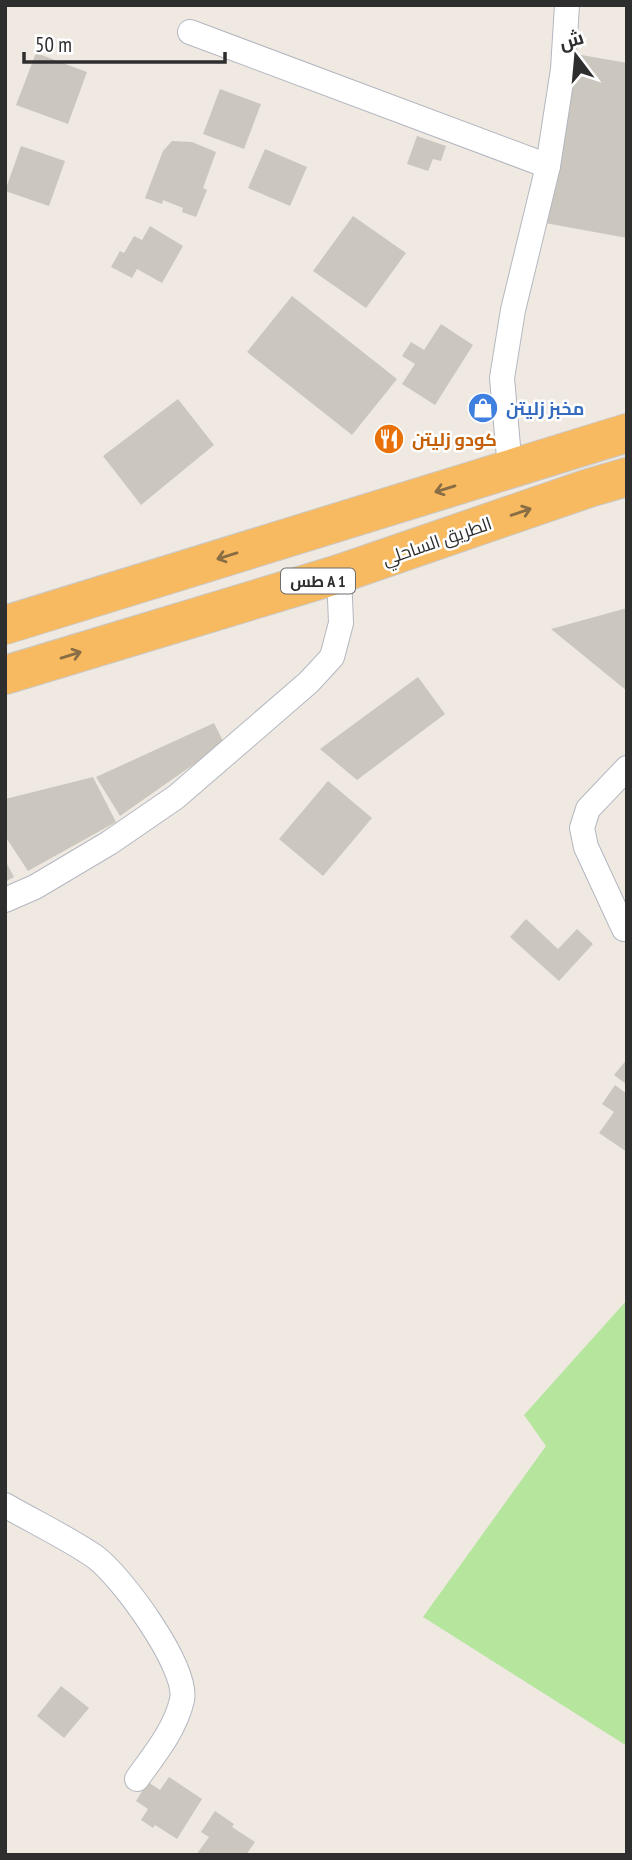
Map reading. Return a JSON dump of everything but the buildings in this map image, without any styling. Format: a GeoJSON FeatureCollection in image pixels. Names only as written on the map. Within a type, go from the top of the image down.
{"type":"FeatureCollection","features":[{"type":"Feature","properties":{"kind":"highway"},"geometry":{"type":"LineString","coordinates":[[5,625],[627,433]]}},
{"type":"Feature","properties":{"kind":"highway","name":"الطريق الساحلي"},"geometry":{"type":"LineString","coordinates":[[5,675],[339,574],[627,477]]}},
{"type":"Feature","properties":{"kind":"street"},"geometry":{"type":"LineString","coordinates":[[510,469],[502,378],[513,310],[548,166],[563,69],[567,5]]}},
{"type":"Feature","properties":{"kind":"street"},"geometry":{"type":"LineString","coordinates":[[190,32],[548,166]]}},
{"type":"Feature","properties":{"kind":"street"},"geometry":{"type":"LineString","coordinates":[[5,900],[35,887],[109,844],[176,797],[309,682],[331,657],[338,634],[341,623],[339,574]]}},
{"type":"Feature","properties":{"kind":"street"},"geometry":{"type":"LineString","coordinates":[[624,929],[586,847],[582,828],[588,809],[627,768]]}},
{"type":"Feature","properties":{"kind":"street"},"geometry":{"type":"LineString","coordinates":[[5,1505],[96,1557],[127,1590],[153,1625],[176,1667],[183,1697],[168,1734],[137,1779]]}},
{"type":"Feature","properties":{"kind":"green space"},"geometry":{"type":"Polygon","coordinates":[[[627,1300],[627,1746],[423,1617],[546,1446],[524,1415],[627,1300]]]}},
{"type":"Feature","properties":{"kind":"place","name":"مخبز زليتن"},"geometry":{"type":"Point","coordinates":[483,408]}},
{"type":"Feature","properties":{"kind":"place","name":"كودو زليتن"},"geometry":{"type":"Point","coordinates":[389,439]}}]}
